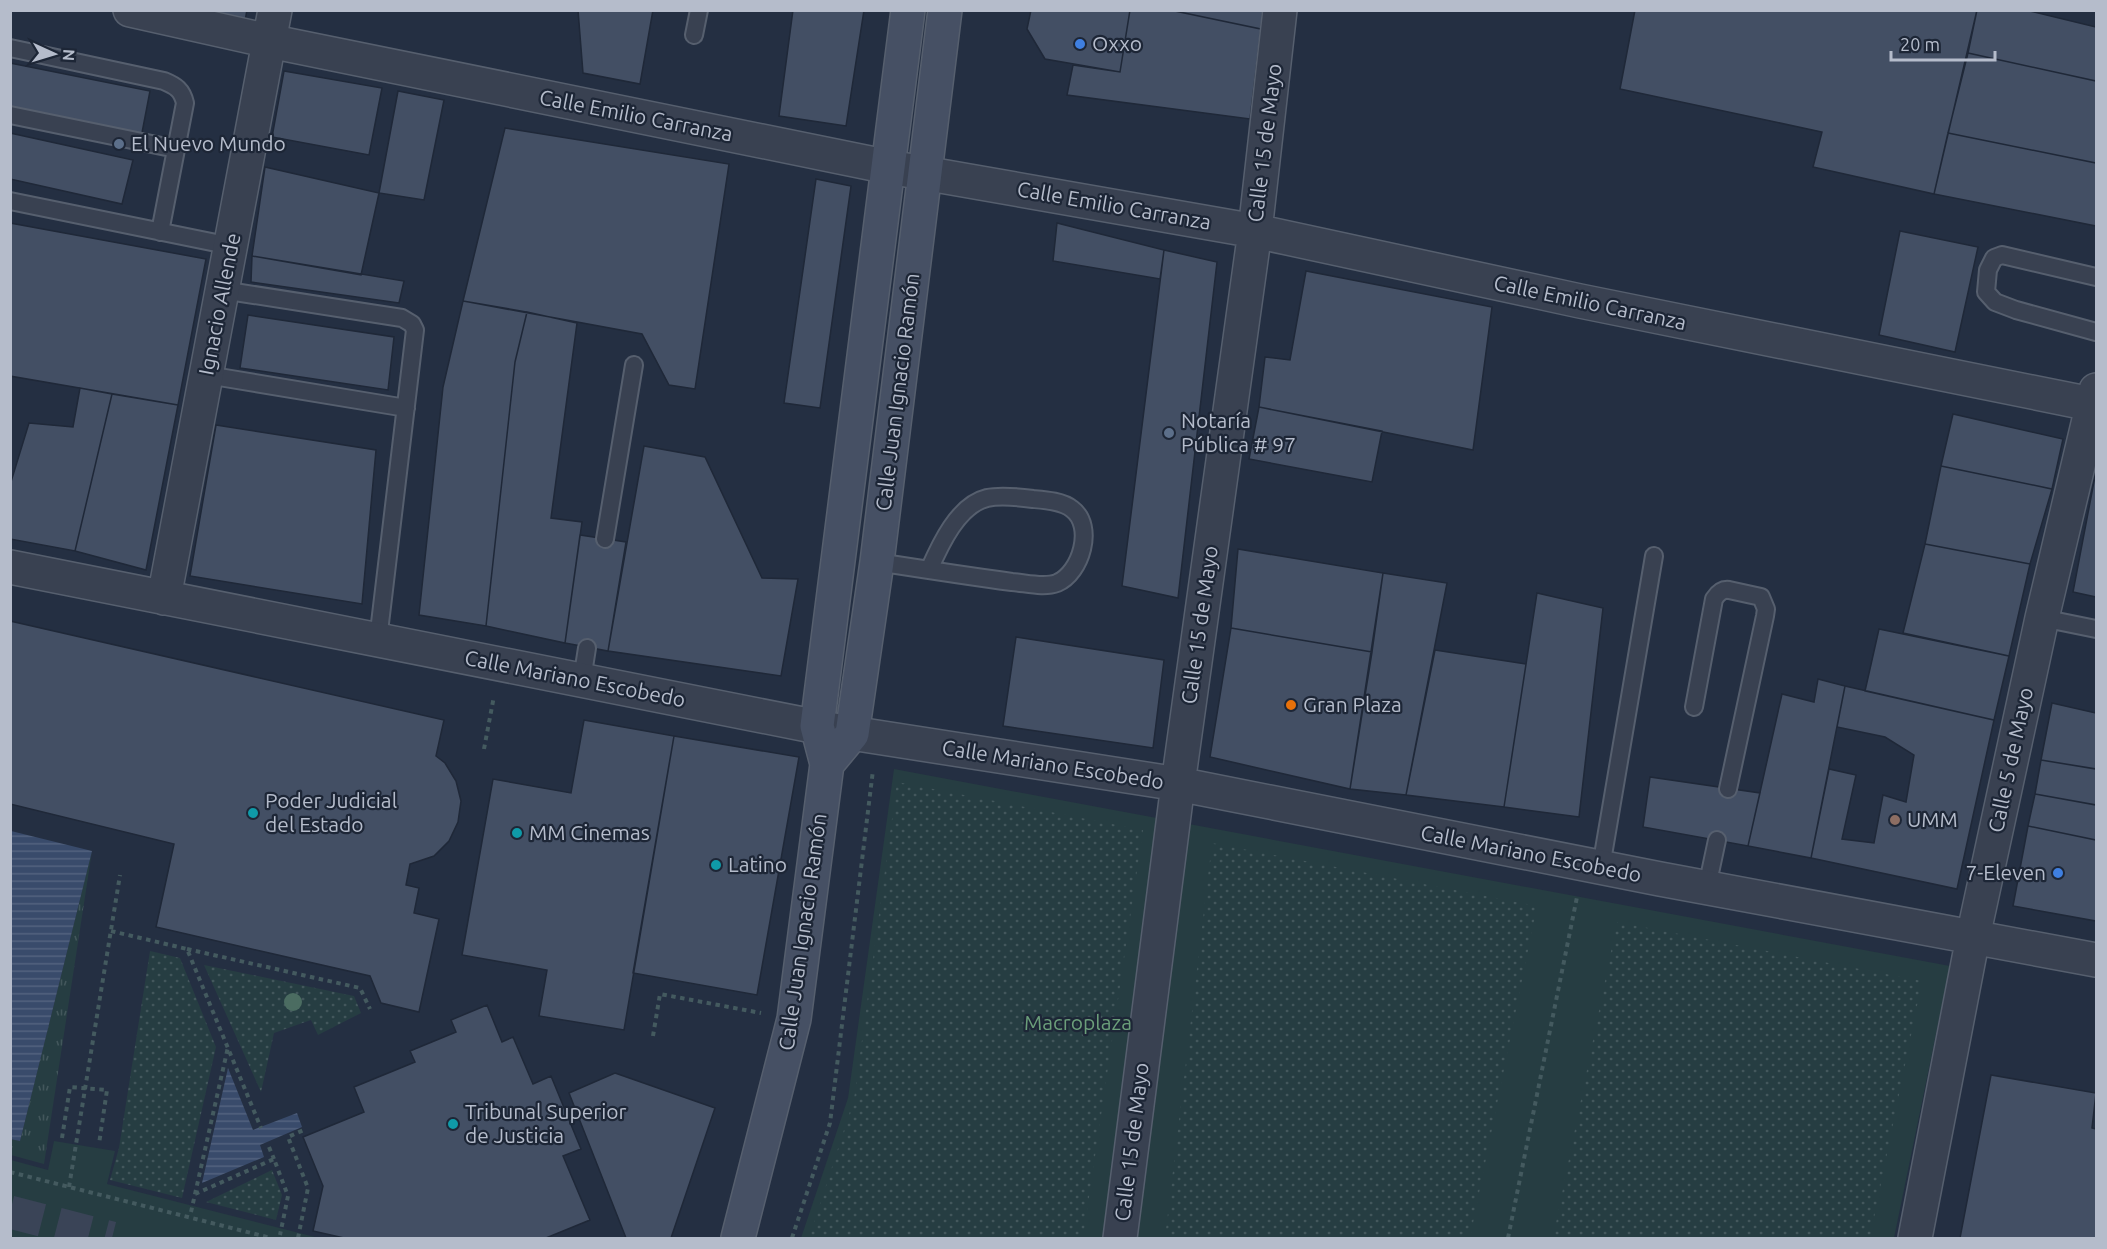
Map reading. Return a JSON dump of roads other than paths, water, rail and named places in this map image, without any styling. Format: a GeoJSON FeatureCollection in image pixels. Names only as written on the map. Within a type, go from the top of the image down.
{"type":"FeatureCollection","features":[{"type":"Feature","properties":{"kind":"street","name":"Calle Emilio Carranza"},"geometry":{"type":"LineString","coordinates":[[130,10],[272,26],[889,167],[1255,231],[1580,301],[2095,400]]}},
{"type":"Feature","properties":{"kind":"street","name":"Calle Juan Ignacio Ramón"},"geometry":{"type":"LineString","coordinates":[[738,1239],[794,1020],[827,764],[817,726],[908,10]]}},
{"type":"Feature","properties":{"kind":"street","name":"Calle Juan Ignacio Ramón"},"geometry":{"type":"LineString","coordinates":[[852,734],[877,562],[945,10]]}},
{"type":"Feature","properties":{"kind":"street","name":"Calle 15 de Mayo"},"geometry":{"type":"LineString","coordinates":[[1120,1239],[1178,784],[1255,231],[1280,10]]}},
{"type":"Feature","properties":{"kind":"street","name":"Ignacio Allende"},"geometry":{"type":"LineString","coordinates":[[164,598],[272,26]]}},
{"type":"Feature","properties":{"kind":"street","name":"Calle 5 de Mayo"},"geometry":{"type":"LineString","coordinates":[[1915,1239],[1973,938],[2042,618],[2095,400]]}},
{"type":"Feature","properties":{"kind":"street","name":"Calle Mariano Escobedo"},"geometry":{"type":"LineString","coordinates":[[10,567],[852,734],[1178,784],[1601,867],[2097,960]]}},
{"type":"Feature","properties":{"kind":"street"},"geometry":{"type":"LineString","coordinates":[[827,764],[852,734]]}},
{"type":"Feature","properties":{"kind":"lane"},"geometry":{"type":"LineString","coordinates":[[694,35],[699,10]]}},
{"type":"Feature","properties":{"kind":"lane"},"geometry":{"type":"LineString","coordinates":[[10,48],[164,81],[176,86],[182,92],[185,103],[160,232]]}},
{"type":"Feature","properties":{"kind":"lane"},"geometry":{"type":"LineString","coordinates":[[10,115],[176,149]]}},
{"type":"Feature","properties":{"kind":"lane"},"geometry":{"type":"LineString","coordinates":[[10,201],[231,246]]}},
{"type":"Feature","properties":{"kind":"lane"},"geometry":{"type":"LineString","coordinates":[[2097,277],[2002,255],[1994,258],[1988,270],[1986,292],[1995,302],[2016,310],[2097,332]]}},
{"type":"Feature","properties":{"kind":"lane"},"geometry":{"type":"LineString","coordinates":[[222,290],[402,318],[408,321],[415,330],[378,640]]}},
{"type":"Feature","properties":{"kind":"lane"},"geometry":{"type":"LineString","coordinates":[[605,539],[634,366]]}},
{"type":"Feature","properties":{"kind":"lane"},"geometry":{"type":"LineString","coordinates":[[207,375],[406,408]]}},
{"type":"Feature","properties":{"kind":"lane"},"geometry":{"type":"LineString","coordinates":[[877,562],[929,570],[1042,585],[1057,583],[1069,574],[1080,557],[1083,541],[1082,522],[1072,509],[1051,501],[985,498],[956,520],[943,540],[929,570]]}},
{"type":"Feature","properties":{"kind":"lane"},"geometry":{"type":"LineString","coordinates":[[1601,867],[1654,556]]}},
{"type":"Feature","properties":{"kind":"lane"},"geometry":{"type":"LineString","coordinates":[[1694,707],[1717,594],[1725,590],[1761,597],[1765,603],[1765,616],[1728,789]]}},
{"type":"Feature","properties":{"kind":"lane"},"geometry":{"type":"LineString","coordinates":[[2042,618],[2097,629]]}},
{"type":"Feature","properties":{"kind":"lane"},"geometry":{"type":"LineString","coordinates":[[582,680],[587,648]]}},
{"type":"Feature","properties":{"kind":"lane"},"geometry":{"type":"LineString","coordinates":[[1707,887],[1717,840]]}},
{"type":"Feature","properties":{"kind":"water"},"geometry":{"type":"Polygon","coordinates":[[[11,831],[92,851],[20,1141],[10,1139],[11,831]]]}},
{"type":"Feature","properties":{"kind":"water"},"geometry":{"type":"Polygon","coordinates":[[[228,1068],[253,1130],[297,1113],[302,1127],[260,1145],[264,1157],[202,1183],[228,1068]]]}},
{"type":"Feature","properties":{"kind":"tunnel"},"geometry":{"type":"LineString","coordinates":[[10,1212],[112,1238]]}},
{"type":"Feature","properties":{"kind":"place","name":"Oxxo"},"geometry":{"type":"Point","coordinates":[1080,44]}},
{"type":"Feature","properties":{"kind":"place","name":"El Nuevo Mundo"},"geometry":{"type":"Point","coordinates":[119,144]}},
{"type":"Feature","properties":{"kind":"place","name":"Notaría Pública # 97"},"geometry":{"type":"Point","coordinates":[1169,433]}},
{"type":"Feature","properties":{"kind":"place","name":"Gran Plaza"},"geometry":{"type":"Point","coordinates":[1291,705]}},
{"type":"Feature","properties":{"kind":"place","name":"Poder Judicial del Estado"},"geometry":{"type":"Point","coordinates":[253,813]}},
{"type":"Feature","properties":{"kind":"place","name":"UMM"},"geometry":{"type":"Point","coordinates":[1895,820]}},
{"type":"Feature","properties":{"kind":"place","name":"MM Cinemas"},"geometry":{"type":"Point","coordinates":[517,833]}},
{"type":"Feature","properties":{"kind":"place","name":"Latino"},"geometry":{"type":"Point","coordinates":[716,865]}},
{"type":"Feature","properties":{"kind":"place","name":"7-Eleven"},"geometry":{"type":"Point","coordinates":[2058,873]}},
{"type":"Feature","properties":{"kind":"place","name":"Tribunal Superior de Justicia"},"geometry":{"type":"Point","coordinates":[453,1124]}},
{"type":"Feature","properties":{"kind":"park label","name":"Macroplaza"},"geometry":{"type":"Point","coordinates":[1078,1023]}}]}
